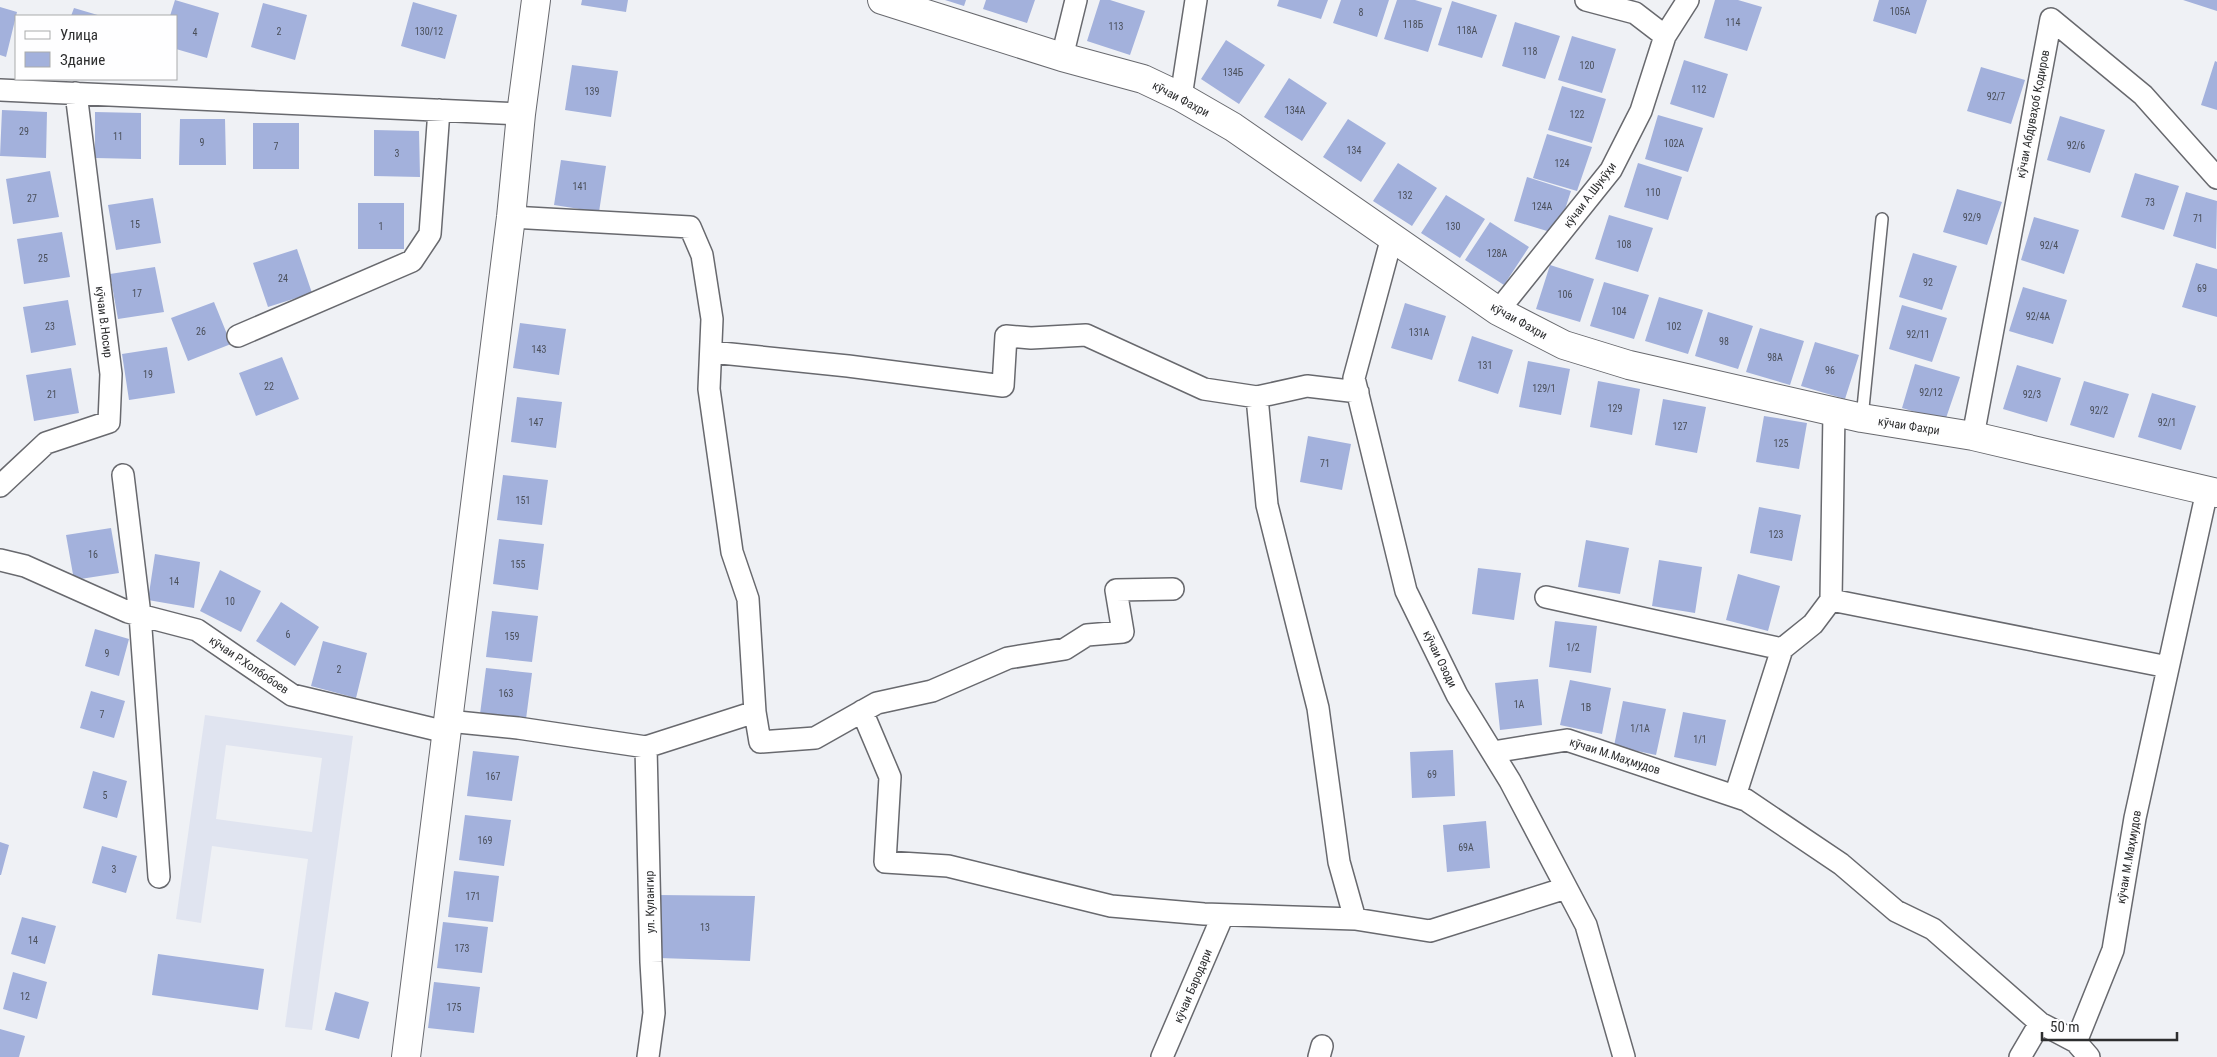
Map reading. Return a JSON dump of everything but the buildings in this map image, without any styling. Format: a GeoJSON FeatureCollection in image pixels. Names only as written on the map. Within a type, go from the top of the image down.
{"type":"FeatureCollection","features":[{"type":"Feature","properties":{"kind":"street"},"geometry":{"type":"LineString","coordinates":[[406,1057],[511,217],[521,114],[536,0]]}},
{"type":"Feature","properties":{"kind":"street","name":"кӯчаи Фахри"},"geometry":{"type":"LineString","coordinates":[[882,0],[1062,57],[1143,79],[1181,97],[1233,127],[1498,311],[1564,345],[1629,365],[1834,412],[1973,436],[2212,492]]}},
{"type":"Feature","properties":{"kind":"street"},"geometry":{"type":"LineString","coordinates":[[1062,57],[1076,0]]}},
{"type":"Feature","properties":{"kind":"street"},"geometry":{"type":"LineString","coordinates":[[1181,97],[1196,0]]}},
{"type":"Feature","properties":{"kind":"street"},"geometry":{"type":"LineString","coordinates":[[1586,0],[1635,12],[1665,36]]}},
{"type":"Feature","properties":{"kind":"street","name":"кӯчаи А.Шукӯҳи"},"geometry":{"type":"LineString","coordinates":[[1498,311],[1611,170],[1642,111],[1665,36],[1688,0]]}},
{"type":"Feature","properties":{"kind":"street","name":"кӯчаи Абдуваҳоб Қодиров"},"geometry":{"type":"LineString","coordinates":[[1973,436],[2051,19],[2143,95],[2217,178]]}},
{"type":"Feature","properties":{"kind":"street"},"geometry":{"type":"LineString","coordinates":[[0,90],[521,114]]}},
{"type":"Feature","properties":{"kind":"street","name":"кӯчаи В.Носир"},"geometry":{"type":"LineString","coordinates":[[0,486],[46,443],[109,422],[111,374],[76,93]]}},
{"type":"Feature","properties":{"kind":"street"},"geometry":{"type":"LineString","coordinates":[[238,336],[412,261],[430,234],[439,110]]}},
{"type":"Feature","properties":{"kind":"street"},"geometry":{"type":"LineString","coordinates":[[511,217],[690,227],[702,255],[712,319],[709,389],[732,552],[748,599],[755,712],[760,742],[815,738],[878,703],[932,691],[1008,658],[1065,649],[1086,635],[1123,632],[1116,590],[1173,589]]}},
{"type":"Feature","properties":{"kind":"street","name":"кӯчаи Озоди"},"geometry":{"type":"LineString","coordinates":[[1392,237],[1354,378],[1406,591],[1457,695],[1510,781],[1586,925],[1624,1057]]}},
{"type":"Feature","properties":{"kind":"street"},"geometry":{"type":"LineString","coordinates":[[710,352],[848,366],[1003,386],[1006,336],[1031,338],[1086,335],[1204,389],[1257,397],[1307,386],[1358,392]]}},
{"type":"Feature","properties":{"kind":"street"},"geometry":{"type":"LineString","coordinates":[[1257,397],[1267,506],[1318,708],[1338,862],[1355,919]]}},
{"type":"Feature","properties":{"kind":"street"},"geometry":{"type":"LineString","coordinates":[[1735,796],[1782,649],[1813,624],[1831,600],[1834,412]]}},
{"type":"Feature","properties":{"kind":"street"},"geometry":{"type":"LineString","coordinates":[[123,475],[140,615],[159,877]]}},
{"type":"Feature","properties":{"kind":"street","name":"кӯчаи М.Маҳмудов"},"geometry":{"type":"LineString","coordinates":[[1493,752],[1568,740],[1746,800],[1841,864],[1896,911],[1933,929],[2040,1023],[2083,1050],[2113,950],[2135,818],[2168,666],[2212,492]]}},
{"type":"Feature","properties":{"kind":"street","name":"кӯчаи Р.Холбобоев"},"geometry":{"type":"LineString","coordinates":[[0,560],[25,566],[128,612],[197,630],[292,695],[447,726],[518,728],[646,747]]}},
{"type":"Feature","properties":{"kind":"street"},"geometry":{"type":"LineString","coordinates":[[1546,597],[1782,649]]}},
{"type":"Feature","properties":{"kind":"street"},"geometry":{"type":"LineString","coordinates":[[1831,600],[2168,666]]}},
{"type":"Feature","properties":{"kind":"street"},"geometry":{"type":"LineString","coordinates":[[862,711],[890,777],[885,862],[948,866],[1111,906],[1223,914],[1355,919],[1430,931],[1566,888]]}},
{"type":"Feature","properties":{"kind":"street"},"geometry":{"type":"LineString","coordinates":[[646,747],[755,712]]}},
{"type":"Feature","properties":{"kind":"street","name":"ул. Кулангир"},"geometry":{"type":"LineString","coordinates":[[646,747],[654,1013],[648,1057]]}},
{"type":"Feature","properties":{"kind":"street","name":"кӯчаи Бародари"},"geometry":{"type":"LineString","coordinates":[[1162,1057],[1223,914]]}},
{"type":"Feature","properties":{"kind":"street"},"geometry":{"type":"LineString","coordinates":[[2020,1057],[2040,1023]]}},
{"type":"Feature","properties":{"kind":"lane"},"geometry":{"type":"LineString","coordinates":[[1862,418],[1882,219]]}},
{"type":"Feature","properties":{"kind":"shaded area"},"geometry":{"type":"Polygon","coordinates":[[[205,715],[353,736],[312,1030],[285,1027],[308,859],[212,846],[201,923],[176,919],[205,715]],[[226,745],[216,819],[312,832],[322,758],[226,745]]]}}]}
